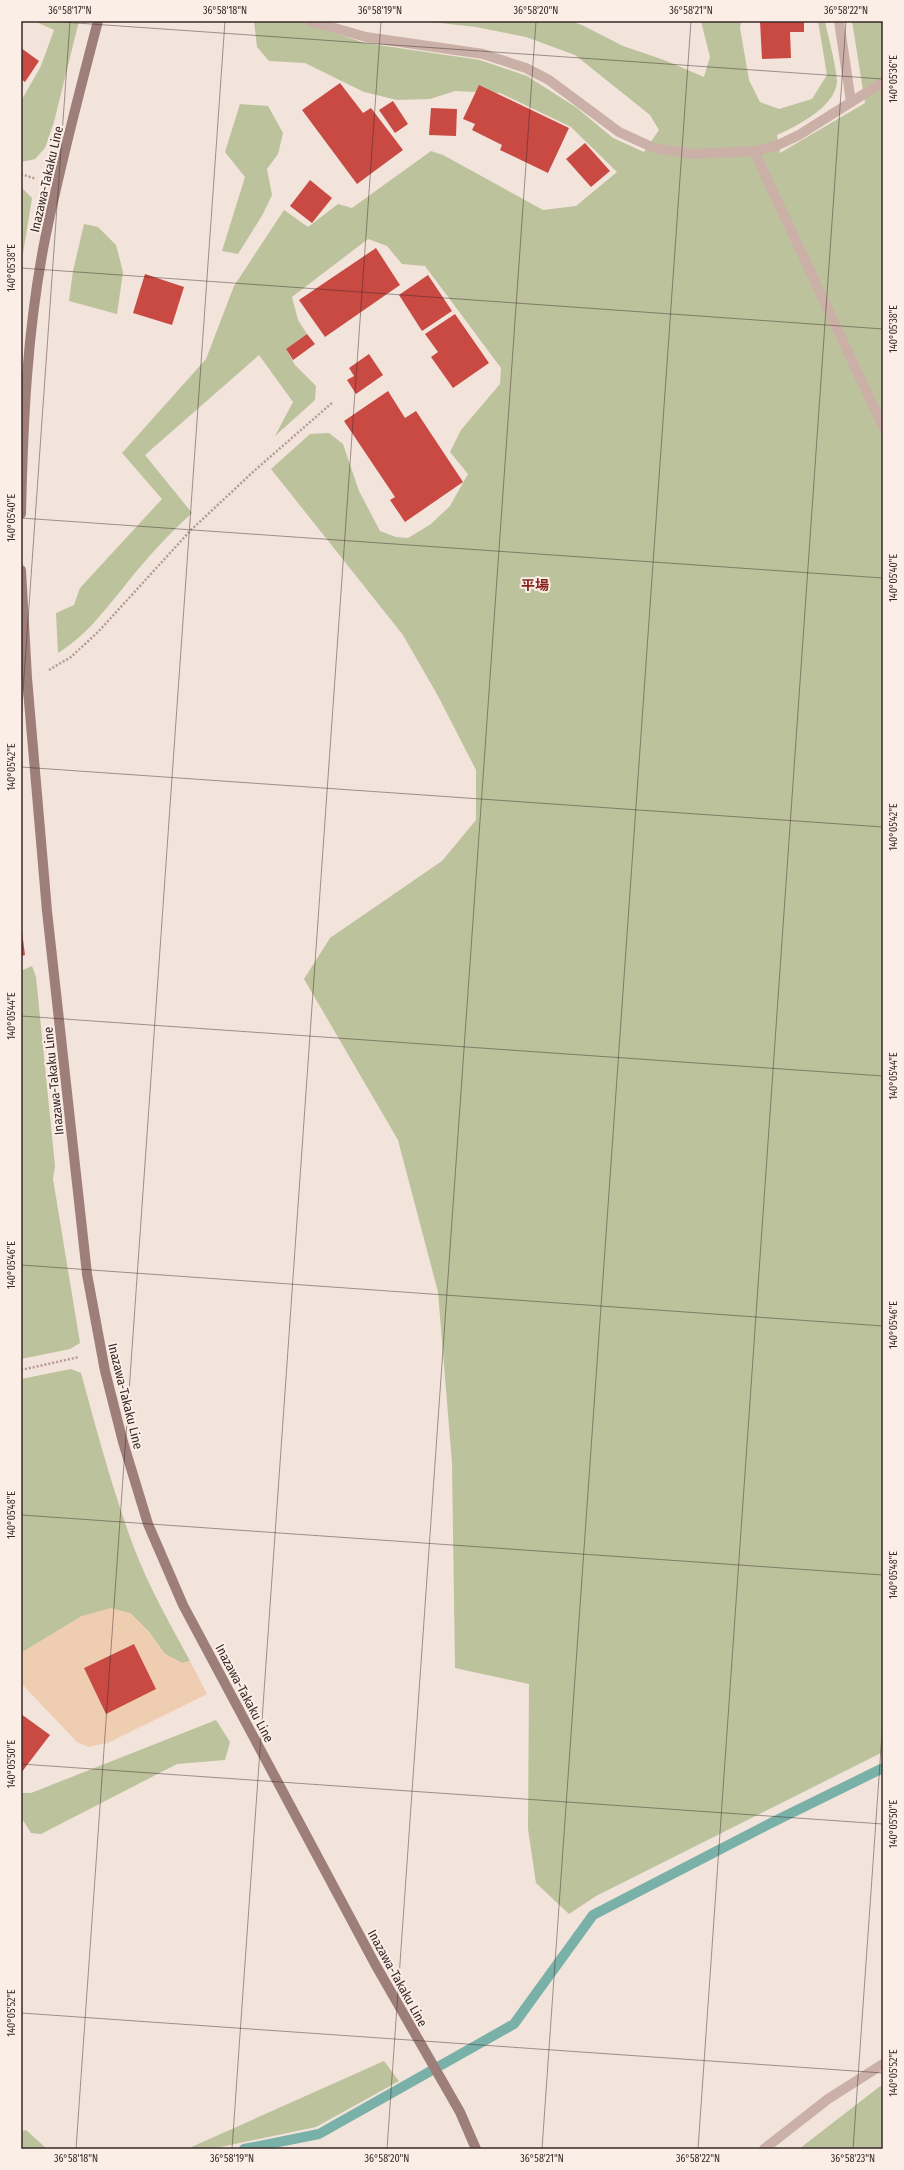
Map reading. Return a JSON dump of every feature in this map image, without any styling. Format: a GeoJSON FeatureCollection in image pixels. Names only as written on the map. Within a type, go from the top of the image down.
{"type":"FeatureCollection","features":[{"type":"Feature","properties":{"kind":"main road","name":"Inazawa-Takaku Line"},"geometry":{"type":"LineString","coordinates":[[21,514],[23,415],[33,318],[45,240],[68,138],[98,21]]}},
{"type":"Feature","properties":{"kind":"main road","name":"Inazawa-Takaku Line"},"geometry":{"type":"LineString","coordinates":[[21,570],[27,678],[52,951],[87,1274],[102,1352],[123,1442],[148,1524],[183,1605],[375,1964],[460,2112],[476,2149]]}},
{"type":"Feature","properties":{"kind":"street"},"geometry":{"type":"LineString","coordinates":[[310,21],[366,37],[483,54],[526,68],[549,80],[619,132],[654,148],[693,154],[754,151],[776,146],[800,135],[883,82]]}},
{"type":"Feature","properties":{"kind":"street"},"geometry":{"type":"LineString","coordinates":[[839,21],[851,102]]}},
{"type":"Feature","properties":{"kind":"street"},"geometry":{"type":"LineString","coordinates":[[754,151],[883,428]]}},
{"type":"Feature","properties":{"kind":"street"},"geometry":{"type":"LineString","coordinates":[[764,2149],[828,2099],[883,2064]]}},
{"type":"Feature","properties":{"kind":"path"},"geometry":{"type":"LineString","coordinates":[[27,678],[53,668],[71,657],[98,632],[192,530],[254,471],[333,402]]}},
{"type":"Feature","properties":{"kind":"path"},"geometry":{"type":"LineString","coordinates":[[21,1370],[102,1352]]}},
{"type":"Feature","properties":{"kind":"green space"},"geometry":{"type":"Polygon","coordinates":[[[34,21],[79,21],[54,122],[45,148],[35,159],[21,162],[21,101],[41,66],[54,30],[34,21]]]}},
{"type":"Feature","properties":{"kind":"green space"},"geometry":{"type":"Polygon","coordinates":[[[254,21],[299,21],[365,43],[480,60],[527,76],[577,108],[613,138],[644,152],[659,130],[650,115],[575,55],[526,37],[476,27],[423,21],[570,21],[582,25],[623,46],[664,60],[704,77],[710,57],[701,21],[741,21],[740,28],[749,80],[760,102],[779,109],[812,99],[827,75],[818,21],[825,21],[837,76],[835,91],[830,100],[814,114],[777,135],[780,153],[865,103],[852,21],[883,21],[883,1752],[596,1896],[569,1914],[536,1883],[528,1829],[529,1684],[455,1668],[452,1463],[438,1292],[398,1140],[304,979],[330,938],[442,861],[476,820],[476,770],[438,696],[403,635],[271,469],[310,434],[329,433],[343,444],[359,491],[380,531],[396,537],[408,538],[431,524],[450,506],[468,474],[450,452],[461,430],[500,384],[501,368],[425,266],[402,264],[387,246],[368,239],[292,297],[298,320],[307,334],[286,349],[295,365],[316,386],[315,400],[275,436],[293,402],[259,355],[145,455],[192,513],[172,532],[136,572],[91,626],[76,640],[58,653],[56,613],[74,605],[80,588],[162,499],[122,453],[206,359],[234,286],[284,210],[308,227],[338,204],[352,208],[431,151],[443,155],[543,210],[576,206],[617,172],[571,127],[500,93],[455,91],[430,99],[397,100],[364,92],[305,63],[269,61],[257,47],[254,21]]]}},
{"type":"Feature","properties":{"kind":"green space"},"geometry":{"type":"Polygon","coordinates":[[[240,104],[268,106],[283,133],[278,154],[267,169],[272,195],[263,214],[238,254],[222,251],[245,177],[225,152],[240,104]]]}},
{"type":"Feature","properties":{"kind":"green space"},"geometry":{"type":"Polygon","coordinates":[[[21,187],[32,198],[21,266],[21,187]]]}},
{"type":"Feature","properties":{"kind":"green space"},"geometry":{"type":"Polygon","coordinates":[[[84,224],[98,227],[116,245],[123,272],[117,314],[69,301],[73,271],[84,224]]]}},
{"type":"Feature","properties":{"kind":"green space"},"geometry":{"type":"Polygon","coordinates":[[[32,966],[36,977],[55,1166],[53,1179],[80,1343],[70,1349],[21,1359],[21,973],[23,970],[32,966]]]}},
{"type":"Feature","properties":{"kind":"green space"},"geometry":{"type":"Polygon","coordinates":[[[71,1369],[81,1373],[112,1483],[126,1527],[140,1563],[160,1605],[190,1661],[182,1663],[165,1654],[149,1632],[130,1613],[82,1616],[21,1653],[21,1379],[71,1369]]]}},
{"type":"Feature","properties":{"kind":"green space"},"geometry":{"type":"Polygon","coordinates":[[[216,1720],[230,1742],[225,1760],[177,1764],[41,1834],[31,1833],[21,1817],[21,1793],[31,1793],[216,1720]]]}},
{"type":"Feature","properties":{"kind":"green space"},"geometry":{"type":"Polygon","coordinates":[[[384,2061],[399,2081],[316,2127],[211,2149],[187,2149],[384,2061]]]}},
{"type":"Feature","properties":{"kind":"green space"},"geometry":{"type":"Polygon","coordinates":[[[883,2085],[883,2149],[799,2149],[879,2087],[883,2085]]]}},
{"type":"Feature","properties":{"kind":"green space"},"geometry":{"type":"Polygon","coordinates":[[[26,2130],[47,2149],[21,2149],[21,2132],[26,2130]]]}},
{"type":"Feature","properties":{"kind":"sand"},"geometry":{"type":"Polygon","coordinates":[[[111,1608],[130,1613],[149,1632],[165,1654],[182,1663],[190,1661],[207,1694],[108,1743],[88,1747],[77,1742],[21,1683],[21,1653],[82,1616],[111,1608]],[[134,1644],[84,1668],[156,1689],[134,1644]]]}},
{"type":"Feature","properties":{"kind":"building"},"geometry":{"type":"Polygon","coordinates":[[[760,21],[804,21],[804,32],[790,32],[791,58],[762,59],[760,21]]]}},
{"type":"Feature","properties":{"kind":"building"},"geometry":{"type":"Polygon","coordinates":[[[21,48],[39,61],[25,82],[21,79],[21,48]]]}},
{"type":"Feature","properties":{"kind":"building"},"geometry":{"type":"Polygon","coordinates":[[[340,83],[363,113],[371,108],[403,150],[357,184],[302,110],[340,83]]]}},
{"type":"Feature","properties":{"kind":"building"},"geometry":{"type":"Polygon","coordinates":[[[479,85],[569,128],[548,173],[500,150],[502,145],[472,130],[475,124],[463,119],[479,85]]]}},
{"type":"Feature","properties":{"kind":"building"},"geometry":{"type":"Polygon","coordinates":[[[393,101],[408,124],[395,133],[379,110],[393,101]]]}},
{"type":"Feature","properties":{"kind":"building"},"geometry":{"type":"Polygon","coordinates":[[[431,108],[457,109],[456,136],[429,135],[431,108]]]}},
{"type":"Feature","properties":{"kind":"building"},"geometry":{"type":"Polygon","coordinates":[[[585,143],[610,171],[591,187],[566,159],[585,143]]]}},
{"type":"Feature","properties":{"kind":"building"},"geometry":{"type":"Polygon","coordinates":[[[310,180],[332,198],[312,223],[290,206],[310,180]]]}},
{"type":"Feature","properties":{"kind":"building"},"geometry":{"type":"Polygon","coordinates":[[[376,248],[400,285],[325,337],[299,300],[376,248]]]}},
{"type":"Feature","properties":{"kind":"building"},"geometry":{"type":"Polygon","coordinates":[[[145,274],[184,287],[172,325],[133,313],[145,274]]]}},
{"type":"Feature","properties":{"kind":"building"},"geometry":{"type":"Polygon","coordinates":[[[428,275],[452,311],[422,331],[399,295],[428,275]]]}},
{"type":"Feature","properties":{"kind":"building"},"geometry":{"type":"Polygon","coordinates":[[[455,314],[489,363],[453,388],[431,357],[438,352],[425,334],[455,314]]]}},
{"type":"Feature","properties":{"kind":"building"},"geometry":{"type":"Polygon","coordinates":[[[307,334],[315,344],[293,360],[286,349],[307,334]]]}},
{"type":"Feature","properties":{"kind":"building"},"geometry":{"type":"Polygon","coordinates":[[[369,354],[383,375],[356,394],[347,380],[354,376],[349,368],[369,354]]]}},
{"type":"Feature","properties":{"kind":"building"},"geometry":{"type":"Polygon","coordinates":[[[388,391],[405,418],[416,411],[463,482],[405,522],[390,500],[395,497],[344,421],[388,391]]]}},
{"type":"Feature","properties":{"kind":"building"},"geometry":{"type":"Polygon","coordinates":[[[21,924],[25,955],[21,956],[21,924]]]}},
{"type":"Feature","properties":{"kind":"building"},"geometry":{"type":"Polygon","coordinates":[[[134,1644],[156,1689],[106,1714],[84,1668],[134,1644]]]}},
{"type":"Feature","properties":{"kind":"building"},"geometry":{"type":"Polygon","coordinates":[[[21,1714],[50,1735],[21,1773],[21,1714]]]}},
{"type":"Feature","properties":{"kind":"waterway"},"geometry":{"type":"LineString","coordinates":[[244,2149],[319,2134],[514,2024],[593,1915],[773,1822],[883,1768]]}},
{"type":"Feature","properties":{"kind":"district","name":"平場"},"geometry":{"type":"Point","coordinates":[535,585]}}]}
